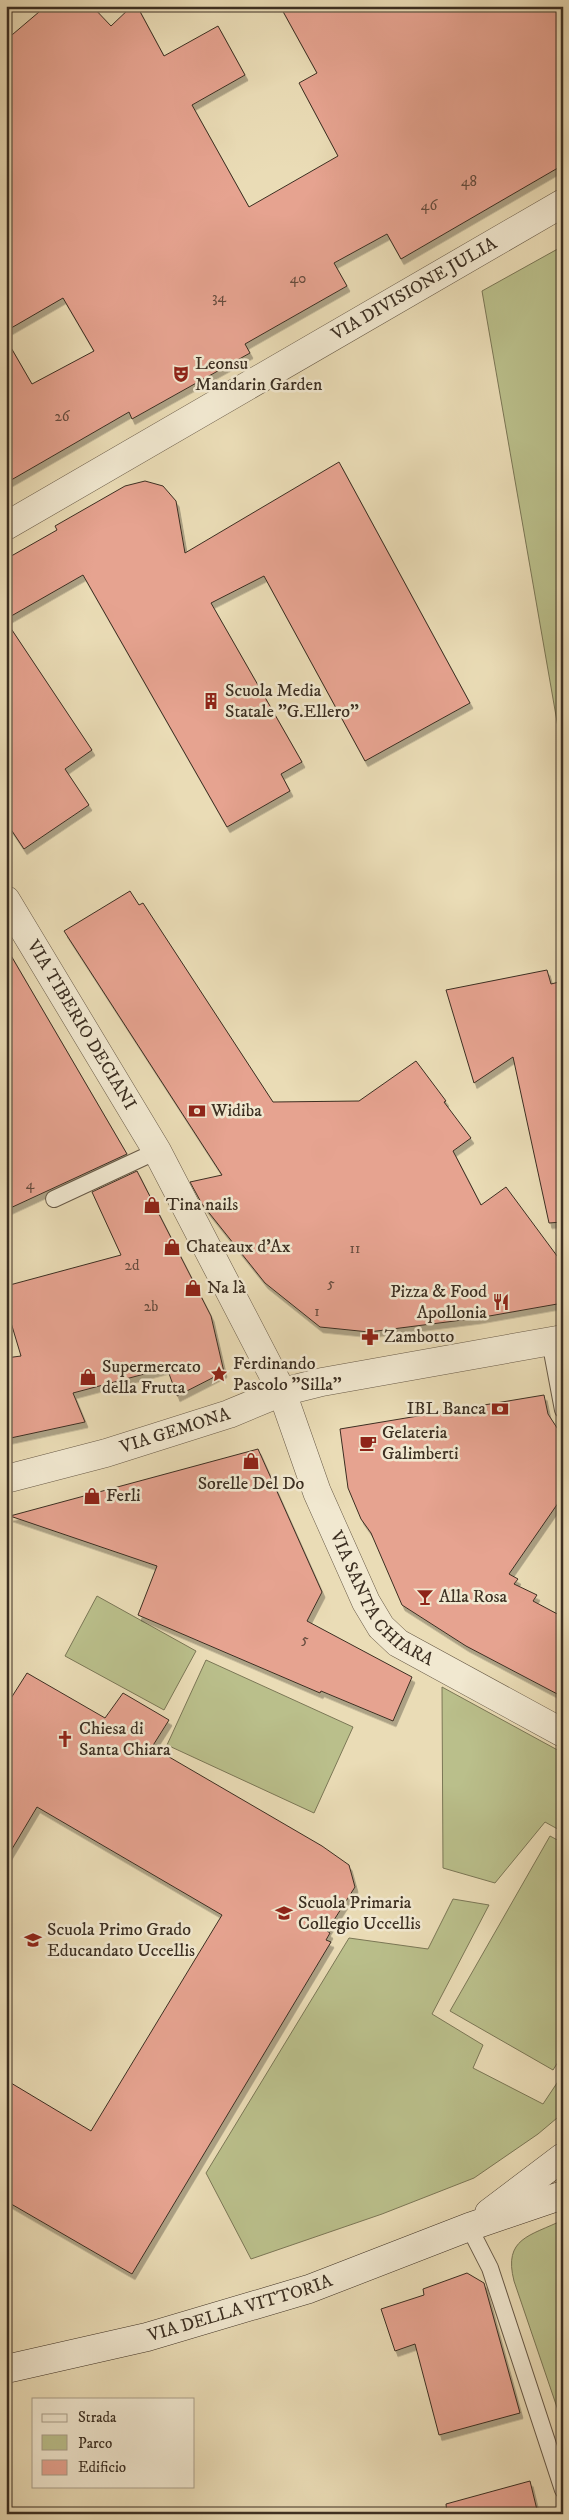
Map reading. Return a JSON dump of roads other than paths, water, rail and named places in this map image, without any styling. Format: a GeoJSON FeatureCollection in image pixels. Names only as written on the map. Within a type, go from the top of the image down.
{"type":"FeatureCollection","features":[{"type":"Feature","properties":{"kind":"street","name":"VIA DIVISIONE JULIA"},"geometry":{"type":"LineString","coordinates":[[6,526],[563,203]]}},
{"type":"Feature","properties":{"kind":"street","name":"VIA TIBERIO DECIANI"},"geometry":{"type":"LineString","coordinates":[[6,900],[157,1151],[282,1392]]}},
{"type":"Feature","properties":{"kind":"street","name":"VIA GEMONA"},"geometry":{"type":"LineString","coordinates":[[6,1479],[106,1453],[229,1414],[282,1392],[357,1375],[556,1340]]}},
{"type":"Feature","properties":{"kind":"street","name":"VIA SANTA CHIARA"},"geometry":{"type":"LineString","coordinates":[[282,1392],[317,1492],[366,1602],[381,1627],[398,1643],[563,1732]]}},
{"type":"Feature","properties":{"kind":"street","name":"VIA DELLA VITTORIA"},"geometry":{"type":"LineString","coordinates":[[469,2227],[563,2157]]}},
{"type":"Feature","properties":{"kind":"street","name":"VIA DELLA VITTORIA"},"geometry":{"type":"LineString","coordinates":[[6,2369],[147,2337],[309,2289],[469,2227],[563,2195]]}},
{"type":"Feature","properties":{"kind":"lane"},"geometry":{"type":"LineString","coordinates":[[54,1199],[157,1151]]}},
{"type":"Feature","properties":{"kind":"lane","name":"VIA GEMONA"},"geometry":{"type":"LineString","coordinates":[[556,1340],[563,1410]]}},
{"type":"Feature","properties":{"kind":"lane"},"geometry":{"type":"LineString","coordinates":[[469,2227],[490,2268],[563,2490]]}},
{"type":"Feature","properties":{"kind":"place","name":"Leonsu Mandarin Garden"},"geometry":{"type":"Point","coordinates":[181,374]}},
{"type":"Feature","properties":{"kind":"place","name":"Scuola Media Statale \"G.Ellero\""},"geometry":{"type":"Point","coordinates":[211,701]}},
{"type":"Feature","properties":{"kind":"place","name":"Widiba"},"geometry":{"type":"Point","coordinates":[197,1111]}},
{"type":"Feature","properties":{"kind":"place","name":"Tina nails"},"geometry":{"type":"Point","coordinates":[152,1205]}},
{"type":"Feature","properties":{"kind":"place","name":"Chateaux d'Ax"},"geometry":{"type":"Point","coordinates":[172,1247]}},
{"type":"Feature","properties":{"kind":"place","name":"Na là"},"geometry":{"type":"Point","coordinates":[193,1288]}},
{"type":"Feature","properties":{"kind":"place","name":"Pizza & Food Apollonia"},"geometry":{"type":"Point","coordinates":[501,1302]}},
{"type":"Feature","properties":{"kind":"place","name":"Zambotto"},"geometry":{"type":"Point","coordinates":[370,1337]}},
{"type":"Feature","properties":{"kind":"place","name":"Ferdinando Pascolo \"Silla\""},"geometry":{"type":"Point","coordinates":[219,1374]}},
{"type":"Feature","properties":{"kind":"place","name":"Supermercato della Frutta"},"geometry":{"type":"Point","coordinates":[88,1377]}},
{"type":"Feature","properties":{"kind":"place","name":"IBL Banca"},"geometry":{"type":"Point","coordinates":[500,1409]}},
{"type":"Feature","properties":{"kind":"place","name":"Gelateria Galimberti"},"geometry":{"type":"Point","coordinates":[368,1443]}},
{"type":"Feature","properties":{"kind":"place","name":"Sorelle Del Do"},"geometry":{"type":"Point","coordinates":[251,1461]}},
{"type":"Feature","properties":{"kind":"place","name":"Ferli"},"geometry":{"type":"Point","coordinates":[92,1496]}},
{"type":"Feature","properties":{"kind":"place","name":"Alla Rosa"},"geometry":{"type":"Point","coordinates":[425,1597]}},
{"type":"Feature","properties":{"kind":"place","name":"Chiesa di Santa Chiara"},"geometry":{"type":"Point","coordinates":[65,1739]}},
{"type":"Feature","properties":{"kind":"place","name":"Scuola Primaria Collegio Uccellis"},"geometry":{"type":"Point","coordinates":[284,1913]}},
{"type":"Feature","properties":{"kind":"place","name":"Scuola Primo Grado Educandato Uccellis"},"geometry":{"type":"Point","coordinates":[33,1940]}}]}
